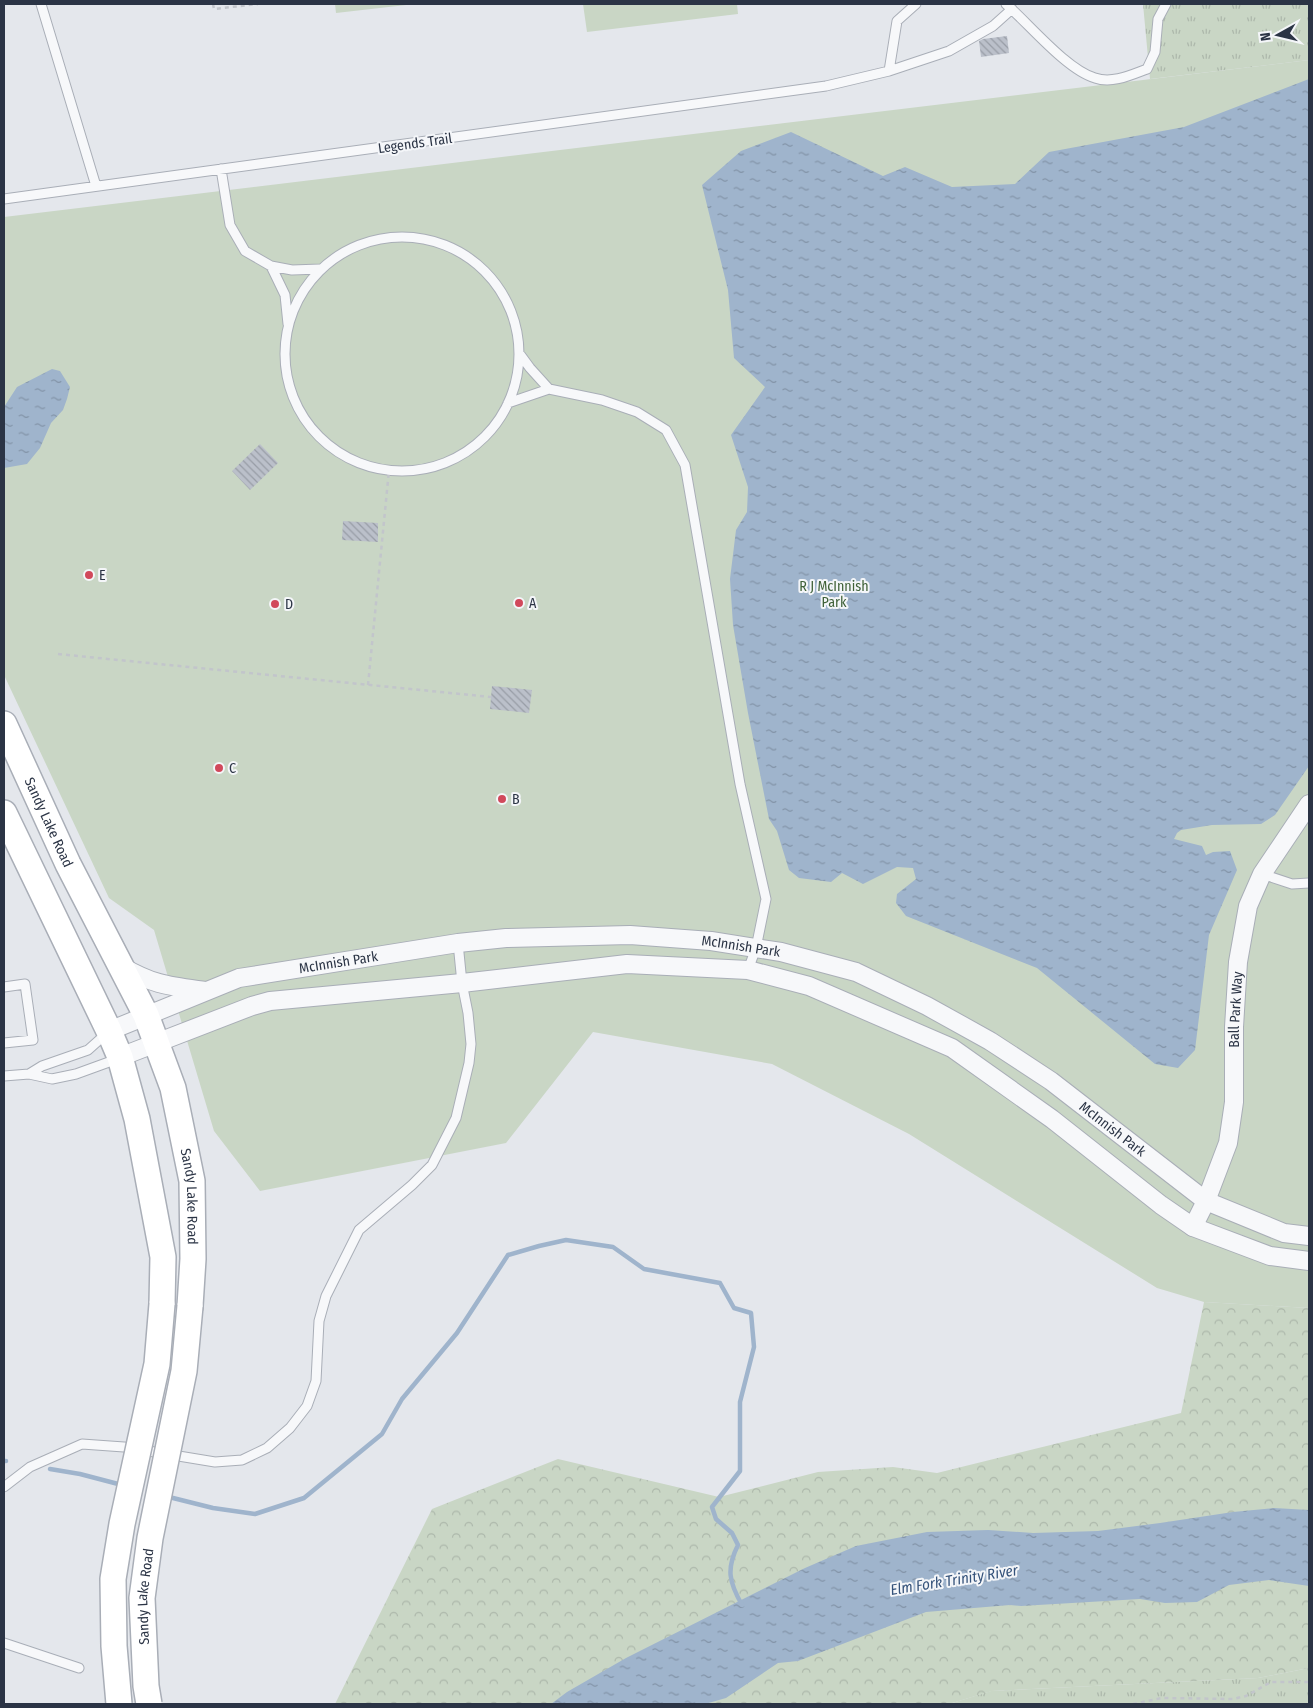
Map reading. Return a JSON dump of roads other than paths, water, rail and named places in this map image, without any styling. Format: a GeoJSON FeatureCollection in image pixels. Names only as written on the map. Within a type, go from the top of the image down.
{"type":"FeatureCollection","features":[{"type":"Feature","properties":{"kind":"main road","name":"Sandy Lake Road"},"geometry":{"type":"LineString","coordinates":[[4,724],[10,753],[146,1015],[173,1088],[192,1182],[193,1259],[184,1371],[150,1538],[142,1598],[146,1686],[149,1704]]}},
{"type":"Feature","properties":{"kind":"main road"},"geometry":{"type":"LineString","coordinates":[[4,814],[109,1031],[120,1058],[137,1119],[163,1257],[162,1304],[157,1364],[122,1524],[113,1579],[114,1646],[119,1704]]}},
{"type":"Feature","properties":{"kind":"street","name":"Ball Park Way"},"geometry":{"type":"LineString","coordinates":[[1193,1227],[1206,1201],[1228,1143],[1234,1102],[1234,1028],[1238,962],[1248,906],[1262,874],[1309,804]]}},
{"type":"Feature","properties":{"kind":"street","name":"McInnish Park"},"geometry":{"type":"LineString","coordinates":[[109,1031],[239,978],[458,943],[506,938],[630,935],[712,941],[781,952],[856,972],[927,1006],[990,1040],[1051,1082],[1206,1201],[1284,1233],[1309,1236]]}},
{"type":"Feature","properties":{"kind":"street","name":"McInnish Park"},"geometry":{"type":"LineString","coordinates":[[120,1058],[252,1006],[270,1001],[462,983],[627,964],[748,970],[809,986],[952,1048],[1052,1119],[1161,1205],[1193,1227],[1270,1256],[1309,1261]]}},
{"type":"Feature","properties":{"kind":"street"},"geometry":{"type":"LineString","coordinates":[[120,965],[162,986],[206,992]]}},
{"type":"Feature","properties":{"kind":"lane"},"geometry":{"type":"LineString","coordinates":[[41,4],[96,186]]}},
{"type":"Feature","properties":{"kind":"lane"},"geometry":{"type":"LineString","coordinates":[[889,72],[897,21],[916,4]]}},
{"type":"Feature","properties":{"kind":"lane"},"geometry":{"type":"LineString","coordinates":[[1009,6],[1072,67],[1096,79],[1119,79],[1147,69],[1155,52],[1158,19],[1166,4]]}},
{"type":"Feature","properties":{"kind":"lane","name":"Legends Trail"},"geometry":{"type":"LineString","coordinates":[[4,199],[826,86],[889,72],[949,51],[993,26],[1009,6]]}},
{"type":"Feature","properties":{"kind":"lane"},"geometry":{"type":"LineString","coordinates":[[221,169],[230,225],[245,251],[271,266],[292,270],[320,270]]}},
{"type":"Feature","properties":{"kind":"lane"},"geometry":{"type":"LineString","coordinates":[[271,266],[285,295],[288,326],[285,359],[291,392],[306,421],[329,445],[357,462],[389,470],[418,470],[446,462],[472,448],[493,428],[508,403],[516,378],[519,353],[515,324],[504,297],[487,273],[465,255],[439,242],[411,237],[378,239],[347,250],[320,270],[300,296],[288,326]]}},
{"type":"Feature","properties":{"kind":"lane"},"geometry":{"type":"LineString","coordinates":[[519,353],[549,389]]}},
{"type":"Feature","properties":{"kind":"lane"},"geometry":{"type":"LineString","coordinates":[[508,403],[549,389],[602,400],[637,412],[666,430],[685,465],[740,784],[766,899],[756,948],[748,970]]}},
{"type":"Feature","properties":{"kind":"lane"},"geometry":{"type":"LineString","coordinates":[[1262,874],[1292,884],[1309,883]]}},
{"type":"Feature","properties":{"kind":"lane"},"geometry":{"type":"LineString","coordinates":[[4,1487],[30,1467],[82,1444],[128,1447],[215,1462],[242,1460],[267,1448],[290,1428],[307,1406],[316,1381],[319,1321],[326,1296],[359,1230],[412,1185],[432,1165],[456,1118],[469,1063],[471,1044],[458,943]]}},
{"type":"Feature","properties":{"kind":"lane"},"geometry":{"type":"LineString","coordinates":[[4,987],[25,984],[32,1040],[4,1043]]}},
{"type":"Feature","properties":{"kind":"lane"},"geometry":{"type":"LineString","coordinates":[[30,1074],[42,1066],[88,1050],[109,1031]]}},
{"type":"Feature","properties":{"kind":"lane"},"geometry":{"type":"LineString","coordinates":[[4,1076],[30,1074],[52,1079],[76,1074],[120,1058]]}},
{"type":"Feature","properties":{"kind":"lane"},"geometry":{"type":"LineString","coordinates":[[4,1643],[79,1668]]}},
{"type":"Feature","properties":{"kind":"water"},"geometry":{"type":"Polygon","coordinates":[[[1309,79],[1309,766],[1275,815],[1261,824],[1212,825],[1181,830],[1174,839],[1202,846],[1206,855],[1213,852],[1230,851],[1237,870],[1209,935],[1195,1050],[1178,1068],[1155,1064],[1037,968],[906,916],[896,903],[897,894],[916,879],[913,868],[897,867],[863,884],[842,873],[831,882],[799,878],[789,870],[777,831],[769,819],[733,625],[730,579],[736,530],[747,512],[748,487],[731,435],[765,387],[734,358],[728,290],[702,185],[741,151],[791,132],[883,176],[905,167],[952,187],[1015,184],[1049,152],[1184,127],[1309,79]]]}},
{"type":"Feature","properties":{"kind":"water"},"geometry":{"type":"Polygon","coordinates":[[[52,369],[60,371],[70,387],[63,410],[51,423],[40,448],[27,464],[4,468],[4,407],[17,387],[52,369]]]}},
{"type":"Feature","properties":{"kind":"water","name":"Elm Fork Trinity River"},"geometry":{"type":"Polygon","coordinates":[[[1274,1508],[1309,1510],[1309,1586],[1269,1580],[1229,1585],[1197,1602],[1165,1603],[1140,1599],[1021,1606],[1010,1605],[926,1612],[798,1661],[778,1663],[726,1698],[705,1704],[551,1704],[567,1692],[626,1658],[805,1568],[856,1546],[927,1532],[988,1530],[1033,1533],[1098,1531],[1274,1508]]]}},
{"type":"Feature","properties":{"kind":"waterway"},"geometry":{"type":"LineString","coordinates":[[165,1496],[213,1508],[255,1514],[304,1498],[382,1434],[402,1399],[457,1333],[508,1255],[566,1240],[613,1247],[644,1269],[720,1283],[734,1308],[751,1313],[754,1347],[740,1402],[740,1471],[712,1507],[716,1519],[732,1533],[738,1545],[732,1561],[731,1575],[734,1589],[742,1605]]}},
{"type":"Feature","properties":{"kind":"waterway"},"geometry":{"type":"LineString","coordinates":[[50,1469],[80,1474],[122,1485]]}},
{"type":"Feature","properties":{"kind":"place","name":"E"},"geometry":{"type":"Point","coordinates":[89,575]}},
{"type":"Feature","properties":{"kind":"place","name":"A"},"geometry":{"type":"Point","coordinates":[519,603]}},
{"type":"Feature","properties":{"kind":"place","name":"D"},"geometry":{"type":"Point","coordinates":[275,604]}},
{"type":"Feature","properties":{"kind":"place","name":"C"},"geometry":{"type":"Point","coordinates":[219,768]}},
{"type":"Feature","properties":{"kind":"place","name":"B"},"geometry":{"type":"Point","coordinates":[502,799]}},
{"type":"Feature","properties":{"kind":"park label","name":"R J McInnish Park"},"geometry":{"type":"Point","coordinates":[834,594]}}]}
